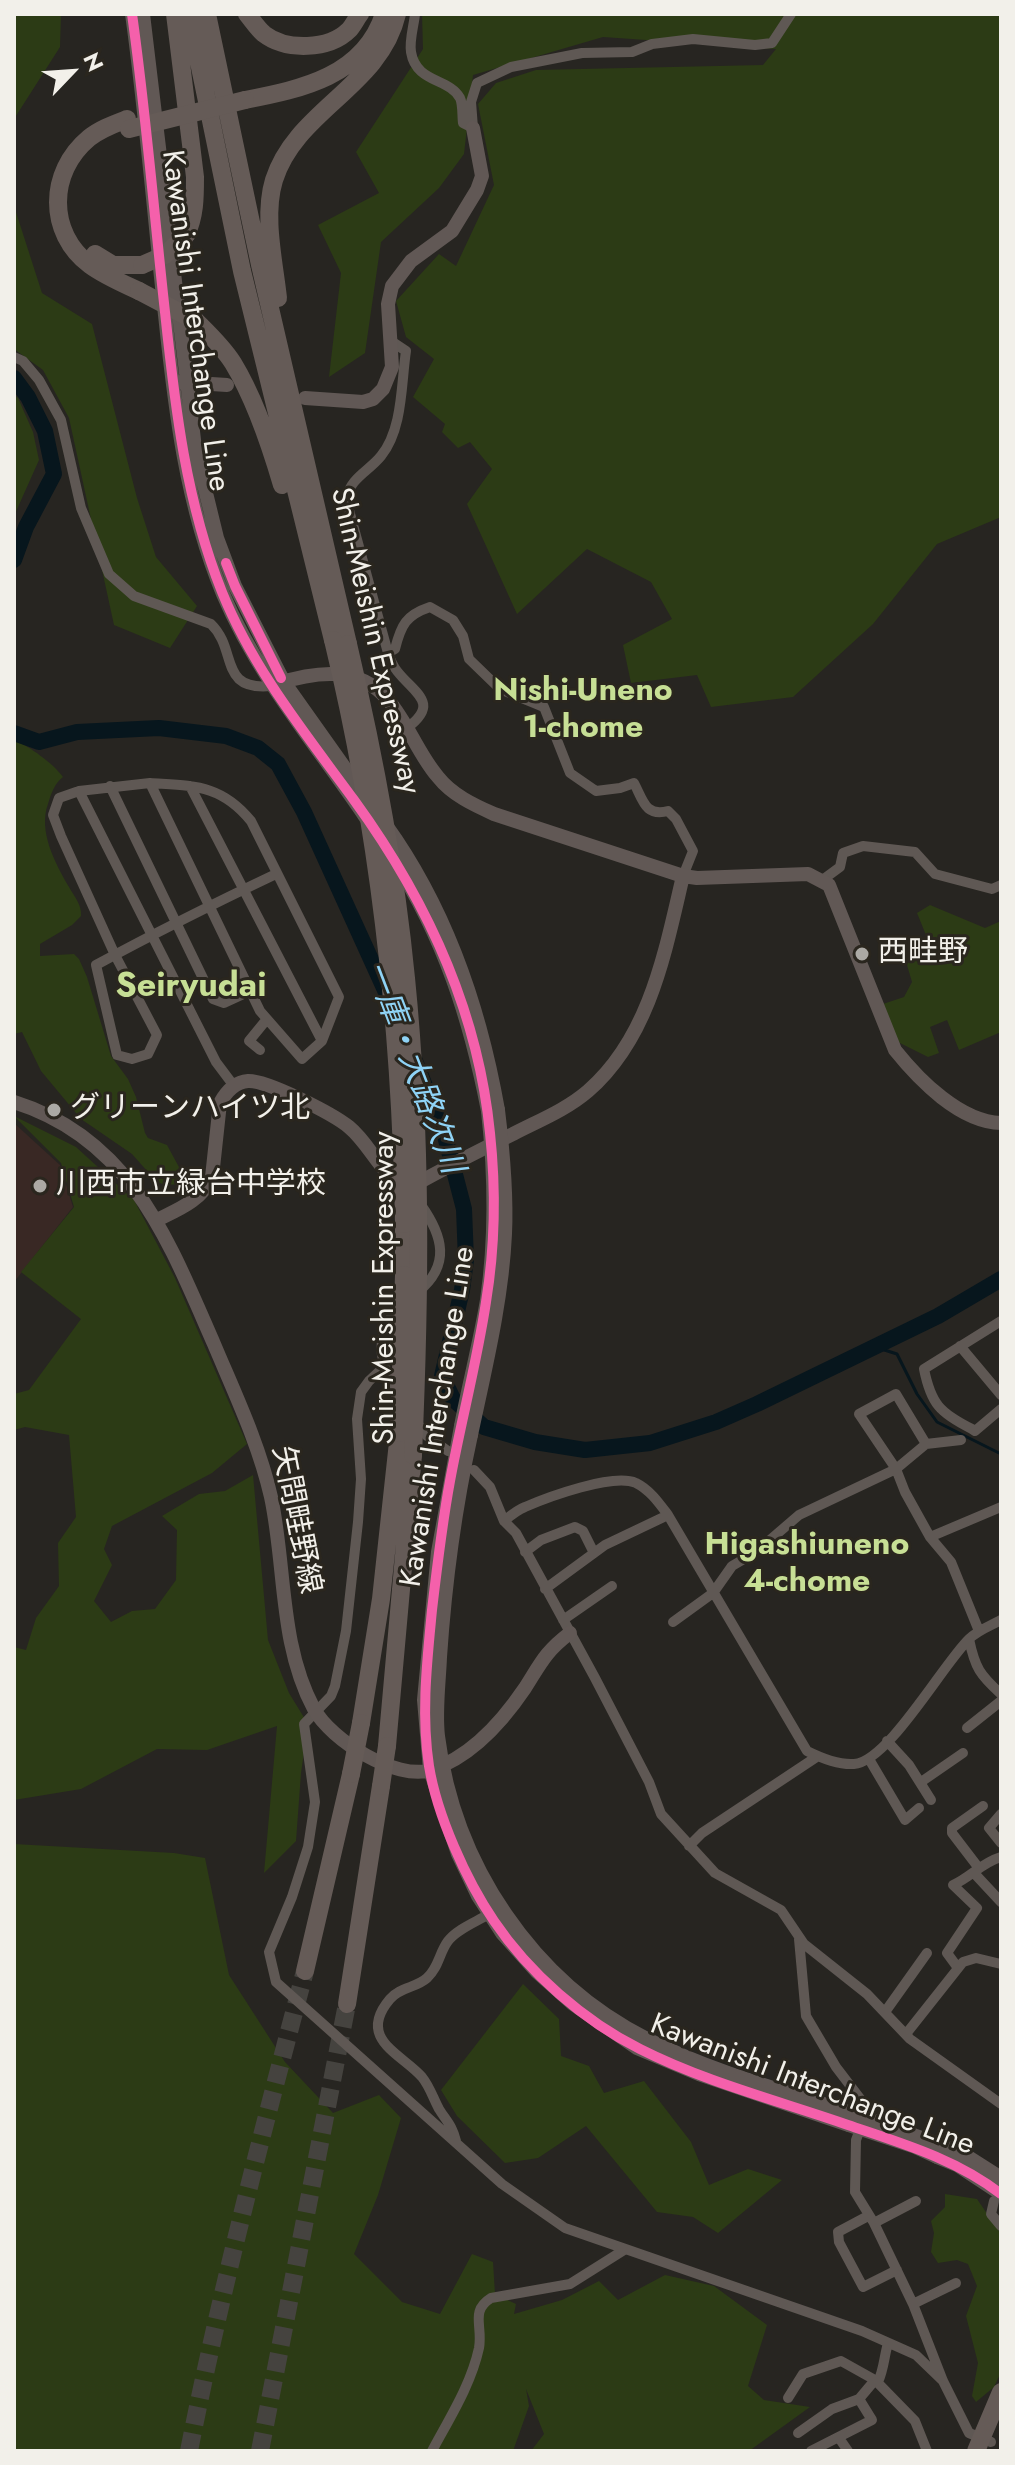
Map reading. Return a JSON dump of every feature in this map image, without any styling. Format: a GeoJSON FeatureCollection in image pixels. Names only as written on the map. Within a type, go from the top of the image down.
{"type":"FeatureCollection","features":[{"type":"Feature","properties":{"kind":"highway"},"geometry":{"type":"LineString","coordinates":[[128,124],[80,165],[67,201],[78,237],[92,252],[113,265],[142,265],[165,255],[186,235],[191,223],[195,177],[175,14]]}},
{"type":"Feature","properties":{"kind":"highway","name":"Shin-Meishin Expressway"},"geometry":{"type":"LineString","coordinates":[[189,14],[242,271],[337,642],[372,747],[387,832],[412,1052],[419,1240],[413,1455],[387,1746],[347,2004]]}},
{"type":"Feature","properties":{"kind":"highway","name":"Shin-Meishin Expressway"},"geometry":{"type":"LineString","coordinates":[[207,14],[288,383],[369,815],[392,992],[400,1087],[404,1275],[399,1433],[381,1599],[361,1723],[305,1971]]}},
{"type":"Feature","properties":{"kind":"highway"},"geometry":{"type":"LineString","coordinates":[[247,14],[264,34],[283,43],[306,46],[339,37],[348,31],[360,14]]}},
{"type":"Feature","properties":{"kind":"highway"},"geometry":{"type":"LineString","coordinates":[[337,642],[280,476],[253,404],[233,364],[219,344],[196,321],[102,272],[78,253],[64,233],[57,206],[62,174],[78,149],[99,131],[243,96],[324,70],[354,48],[373,14]]}},
{"type":"Feature","properties":{"kind":"highway"},"geometry":{"type":"LineString","coordinates":[[243,96],[295,91],[331,76],[364,51],[379,29],[384,14]]}},
{"type":"Feature","properties":{"kind":"highway"},"geometry":{"type":"LineString","coordinates":[[288,383],[290,359],[280,310],[270,216],[273,182],[287,152],[308,125],[360,79],[384,49],[397,14]]}},
{"type":"Feature","properties":{"kind":"highway"},"geometry":{"type":"LineString","coordinates":[[984,2445],[1001,2392]]}},
{"type":"Feature","properties":{"kind":"highway"},"geometry":{"type":"LineString","coordinates":[[984,2445],[1001,2421]]}},
{"type":"Feature","properties":{"kind":"main road","name":"Kawanishi Interchange Line"},"geometry":{"type":"LineString","coordinates":[[132,14],[179,382]]}},
{"type":"Feature","properties":{"kind":"main road","name":"Kawanishi Interchange Line"},"geometry":{"type":"LineString","coordinates":[[143,14],[179,382],[183,457],[205,544],[222,593],[243,637],[397,840],[422,883],[449,937],[474,1004],[489,1059],[493,1110],[505,1178],[505,1234],[499,1293],[438,1552],[424,1700],[430,1770],[458,1854],[502,1933],[573,2004],[637,2048],[699,2074],[851,2119]]}},
{"type":"Feature","properties":{"kind":"main road"},"geometry":{"type":"LineString","coordinates":[[305,398],[351,403],[373,399],[388,379],[392,367],[388,304],[392,286],[411,261],[452,231],[460,221],[482,176],[473,128]]}},
{"type":"Feature","properties":{"kind":"main road"},"geometry":{"type":"LineString","coordinates":[[179,382],[227,385]]}},
{"type":"Feature","properties":{"kind":"main road"},"geometry":{"type":"LineString","coordinates":[[277,684],[331,672],[372,684],[388,700],[421,755],[440,779],[474,805],[683,876],[808,874],[829,885],[895,1050],[912,1071],[956,1106],[985,1123],[1001,1123]]}},
{"type":"Feature","properties":{"kind":"main road"},"geometry":{"type":"LineString","coordinates":[[157,1220],[189,1204],[207,1188],[212,1177],[220,1103],[225,1093],[245,1081],[275,1087],[338,1119],[350,1128],[388,1175],[409,1188],[553,1114],[587,1092],[632,1039],[660,972],[683,876]]}},
{"type":"Feature","properties":{"kind":"main road","name":"矢問畦野線"},"geometry":{"type":"LineString","coordinates":[[14,1102],[50,1116],[79,1134],[123,1174],[157,1220],[246,1417],[260,1459],[271,1497],[295,1662],[315,1710],[331,1731],[349,1745],[390,1766],[415,1773],[430,1770]]}},
{"type":"Feature","properties":{"kind":"main road","name":"Kawanishi Interchange Line"},"geometry":{"type":"LineString","coordinates":[[466,1431],[444,1598],[438,1735],[451,1796],[469,1846],[512,1926],[545,1965],[582,1997],[613,2020],[660,2045],[913,2146],[968,2157],[1001,2178]]}},
{"type":"Feature","properties":{"kind":"main road"},"geometry":{"type":"LineString","coordinates":[[430,1770],[466,1753],[498,1721],[566,1626]]}},
{"type":"Feature","properties":{"kind":"main road","name":"Kawanishi Interchange Line"},"geometry":{"type":"LineString","coordinates":[[939,2151],[997,2198]]}},
{"type":"Feature","properties":{"kind":"street"},"geometry":{"type":"LineString","coordinates":[[415,14],[411,51],[417,66],[430,79],[460,98],[463,123],[473,128]]}},
{"type":"Feature","properties":{"kind":"street"},"geometry":{"type":"LineString","coordinates":[[473,128],[471,102],[477,83],[511,67],[582,53],[632,52],[652,44],[693,39],[755,45],[772,43],[791,14]]}},
{"type":"Feature","properties":{"kind":"street"},"geometry":{"type":"LineString","coordinates":[[391,341],[406,351],[391,439],[381,456],[353,480],[346,499],[388,653],[395,670],[419,693],[423,702],[424,711],[420,719],[407,728]]}},
{"type":"Feature","properties":{"kind":"street"},"geometry":{"type":"LineString","coordinates":[[14,357],[23,361],[39,380],[61,420],[81,508],[109,574],[134,596],[211,624],[219,632],[234,674],[242,684],[254,687],[277,684]]}},
{"type":"Feature","properties":{"kind":"street"},"geometry":{"type":"LineString","coordinates":[[388,653],[395,649],[400,627],[419,611],[430,607],[453,620],[463,636],[469,659],[479,669],[500,689],[544,707],[570,773],[596,791],[634,783],[649,811],[656,814],[668,811],[676,819],[693,851],[683,876]]}},
{"type":"Feature","properties":{"kind":"street"},"geometry":{"type":"LineString","coordinates":[[150,783],[210,906],[250,991],[267,1019],[302,1059],[322,1041],[339,997],[251,821],[240,807],[202,787],[150,783],[79,791],[59,798],[53,815],[115,955],[157,1035],[148,1054],[132,1059],[117,1055],[96,965],[115,955],[150,935],[210,906],[244,889],[276,874]]}},
{"type":"Feature","properties":{"kind":"street"},"geometry":{"type":"LineString","coordinates":[[110,786],[213,999],[224,1003],[250,991]]}},
{"type":"Feature","properties":{"kind":"street"},"geometry":{"type":"LineString","coordinates":[[190,786],[322,1041]]}},
{"type":"Feature","properties":{"kind":"street"},"geometry":{"type":"LineString","coordinates":[[79,791],[216,1062],[234,1086]]}},
{"type":"Feature","properties":{"kind":"street"},"geometry":{"type":"LineString","coordinates":[[821,881],[840,867],[843,853],[863,846],[915,852],[935,874],[992,889],[1001,885]]}},
{"type":"Feature","properties":{"kind":"street"},"geometry":{"type":"LineString","coordinates":[[260,1050],[249,1041],[267,1019]]}},
{"type":"Feature","properties":{"kind":"street"},"geometry":{"type":"LineString","coordinates":[[409,1188],[430,1217],[441,1247],[436,1271],[430,1282],[394,1310],[381,1339],[380,1352],[383,1368],[408,1411],[427,1436],[448,1451]]}},
{"type":"Feature","properties":{"kind":"street"},"geometry":{"type":"LineString","coordinates":[[1001,1321],[924,1369],[929,1391],[943,1414],[975,1431],[1001,1409]]}},
{"type":"Feature","properties":{"kind":"street"},"geometry":{"type":"LineString","coordinates":[[960,1346],[1001,1395]]}},
{"type":"Feature","properties":{"kind":"street"},"geometry":{"type":"LineString","coordinates":[[383,1368],[361,1392],[357,1419],[361,1479],[346,1631],[331,1696],[304,1724],[315,1802],[308,1847],[292,1897],[269,1952],[276,1982],[502,2184],[565,2228],[862,2331],[916,2355],[943,2381]]}},
{"type":"Feature","properties":{"kind":"street"},"geometry":{"type":"LineString","coordinates":[[926,1444],[896,1394],[859,1414],[896,1469],[930,1537],[951,1562],[979,1631]]}},
{"type":"Feature","properties":{"kind":"street"},"geometry":{"type":"LineString","coordinates":[[673,1622],[713,1593],[732,1566],[756,1552],[799,1515],[896,1469],[926,1444],[961,1440]]}},
{"type":"Feature","properties":{"kind":"street"},"geometry":{"type":"LineString","coordinates":[[474,1470],[490,1487],[504,1521],[516,1533],[649,1782],[661,1814],[715,1873],[781,1910],[804,1944],[867,1994],[906,2034],[1001,2104]]}},
{"type":"Feature","properties":{"kind":"street"},"geometry":{"type":"LineString","coordinates":[[504,1521],[521,1508],[593,1485],[612,1482],[637,1484],[653,1496],[668,1515],[807,1751],[854,1764],[869,1759],[906,1723],[942,1669],[969,1639],[1001,1620]]}},
{"type":"Feature","properties":{"kind":"street"},"geometry":{"type":"LineString","coordinates":[[930,1537],[1001,1507]]}},
{"type":"Feature","properties":{"kind":"street"},"geometry":{"type":"LineString","coordinates":[[545,1589],[605,1545],[668,1515]]}},
{"type":"Feature","properties":{"kind":"street"},"geometry":{"type":"LineString","coordinates":[[525,1552],[541,1540],[575,1527],[583,1531],[594,1553]]}},
{"type":"Feature","properties":{"kind":"street"},"geometry":{"type":"LineString","coordinates":[[566,1626],[599,1602],[612,1586]]}},
{"type":"Feature","properties":{"kind":"street"},"geometry":{"type":"LineString","coordinates":[[969,1639],[974,1665],[983,1679],[1001,1694]]}},
{"type":"Feature","properties":{"kind":"street"},"geometry":{"type":"LineString","coordinates":[[967,1728],[1001,1701]]}},
{"type":"Feature","properties":{"kind":"street"},"geometry":{"type":"LineString","coordinates":[[887,1741],[921,1782],[931,1800]]}},
{"type":"Feature","properties":{"kind":"street"},"geometry":{"type":"LineString","coordinates":[[921,1782],[963,1753]]}},
{"type":"Feature","properties":{"kind":"street"},"geometry":{"type":"LineString","coordinates":[[689,1846],[702,1833],[818,1756]]}},
{"type":"Feature","properties":{"kind":"street"},"geometry":{"type":"LineString","coordinates":[[869,1759],[905,1820],[919,1808]]}},
{"type":"Feature","properties":{"kind":"street"},"geometry":{"type":"LineString","coordinates":[[983,1806],[952,1828],[952,1833],[1001,1902]]}},
{"type":"Feature","properties":{"kind":"street"},"geometry":{"type":"LineString","coordinates":[[1001,1814],[989,1828],[1001,1843]]}},
{"type":"Feature","properties":{"kind":"street"},"geometry":{"type":"LineString","coordinates":[[958,1968],[947,1953],[977,1908],[953,1885],[1001,1857]]}},
{"type":"Feature","properties":{"kind":"street"},"geometry":{"type":"LineString","coordinates":[[456,2141],[452,2125],[441,2112],[424,2080],[385,2046],[379,2021],[391,1997],[420,1984],[436,1968],[449,1939],[489,1914]]}},
{"type":"Feature","properties":{"kind":"street"},"geometry":{"type":"LineString","coordinates":[[799,1937],[806,2016],[867,2111],[856,2140],[855,2192],[897,2270],[943,2381],[969,2433],[984,2445]]}},
{"type":"Feature","properties":{"kind":"street"},"geometry":{"type":"LineString","coordinates":[[885,2012],[927,1953]]}},
{"type":"Feature","properties":{"kind":"street"},"geometry":{"type":"LineString","coordinates":[[906,2034],[963,1962],[976,1958],[1001,1964]]}},
{"type":"Feature","properties":{"kind":"street"},"geometry":{"type":"LineString","coordinates":[[997,2198],[990,2208],[1001,2226]]}},
{"type":"Feature","properties":{"kind":"street"},"geometry":{"type":"LineString","coordinates":[[897,2270],[863,2287],[839,2242],[838,2232],[916,2201]]}},
{"type":"Feature","properties":{"kind":"street"},"geometry":{"type":"LineString","coordinates":[[432,2451],[464,2391],[476,2360],[481,2328],[478,2311],[482,2304],[491,2298],[570,2284],[624,2250]]}},
{"type":"Feature","properties":{"kind":"street"},"geometry":{"type":"LineString","coordinates":[[913,2304],[956,2283]]}},
{"type":"Feature","properties":{"kind":"street"},"geometry":{"type":"LineString","coordinates":[[798,2433],[832,2409],[859,2399],[877,2381],[885,2368],[884,2356],[888,2343]]}},
{"type":"Feature","properties":{"kind":"street"},"geometry":{"type":"LineString","coordinates":[[788,2398],[803,2374],[841,2361],[877,2381],[915,2421],[927,2451]]}},
{"type":"Feature","properties":{"kind":"street"},"geometry":{"type":"LineString","coordinates":[[811,2451],[872,2420],[859,2399]]}},
{"type":"Feature","properties":{"kind":"street"},"geometry":{"type":"LineString","coordinates":[[839,2438],[848,2451]]}},
{"type":"Feature","properties":{"kind":"shaded area","name":"川西市立緑台中学校"},"geometry":{"type":"Polygon","coordinates":[[[14,1123],[60,1165],[73,1207],[14,1282],[14,1123]]]}},
{"type":"Feature","properties":{"kind":"green space"},"geometry":{"type":"Polygon","coordinates":[[[14,14],[61,14],[60,47],[14,119],[14,14]]]}},
{"type":"Feature","properties":{"kind":"green space"},"geometry":{"type":"Polygon","coordinates":[[[422,14],[1001,14],[1001,517],[937,544],[873,624],[793,697],[711,707],[697,675],[631,683],[623,645],[672,619],[651,582],[587,549],[517,614],[467,504],[492,469],[470,442],[458,448],[442,432],[445,424],[413,397],[434,359],[406,337],[396,301],[439,254],[456,266],[494,185],[478,104],[496,83],[536,70],[763,65],[776,49],[603,37],[473,75],[464,154],[439,188],[381,242],[365,353],[329,377],[341,273],[318,225],[379,193],[356,152],[423,49],[422,14]]]}},
{"type":"Feature","properties":{"kind":"green space"},"geometry":{"type":"Polygon","coordinates":[[[14,206],[42,293],[92,324],[137,498],[156,557],[197,606],[170,648],[114,625],[69,418],[43,370],[14,349],[14,206]]]}},
{"type":"Feature","properties":{"kind":"green space"},"geometry":{"type":"Polygon","coordinates":[[[14,395],[33,432],[39,460],[14,516],[14,395]]]}},
{"type":"Feature","properties":{"kind":"green space"},"geometry":{"type":"Polygon","coordinates":[[[14,740],[41,756],[63,777],[52,793],[45,825],[54,857],[81,912],[72,925],[40,944],[40,956],[74,954],[79,959],[111,1056],[128,1079],[136,1097],[145,1133],[148,1138],[167,1145],[186,1180],[182,1185],[156,1181],[132,1154],[81,1119],[41,1071],[22,1032],[14,1034],[14,740]]]}},
{"type":"Feature","properties":{"kind":"green space"},"geometry":{"type":"Polygon","coordinates":[[[930,905],[985,928],[1001,921],[1001,1032],[959,1050],[947,1020],[930,1027],[939,1053],[928,1057],[898,1042],[883,1004],[904,997],[912,982],[904,955],[928,940],[917,913],[930,905]]]}},
{"type":"Feature","properties":{"kind":"green space"},"geometry":{"type":"Polygon","coordinates":[[[14,1116],[76,1147],[134,1200],[175,1278],[247,1444],[212,1473],[112,1526],[104,1549],[112,1565],[94,1601],[111,1622],[132,1611],[155,1609],[176,1580],[177,1530],[162,1516],[199,1494],[225,1491],[253,1475],[268,1640],[289,1693],[308,1724],[296,1841],[264,1873],[277,1726],[207,1750],[157,1749],[81,1789],[14,1800],[14,1647],[26,1650],[36,1618],[59,1586],[58,1543],[76,1517],[69,1435],[25,1427],[14,1430],[14,1394],[29,1390],[81,1319],[21,1272],[74,1207],[61,1163],[14,1116]]]}},
{"type":"Feature","properties":{"kind":"green space"},"geometry":{"type":"Polygon","coordinates":[[[14,1844],[174,1853],[205,1858],[229,1975],[285,2062],[333,2113],[379,2095],[401,2118],[378,2195],[354,2254],[402,2302],[440,2314],[472,2254],[493,2262],[495,2294],[516,2304],[514,2314],[562,2300],[599,2281],[618,2300],[665,2275],[714,2286],[767,2325],[748,2386],[764,2400],[810,2407],[749,2451],[531,2451],[544,2434],[526,2389],[529,2406],[513,2451],[14,2451],[14,1844]]]}},
{"type":"Feature","properties":{"kind":"green space"},"geometry":{"type":"Polygon","coordinates":[[[523,1984],[559,2019],[561,2056],[589,2066],[604,2093],[644,2081],[691,2142],[709,2185],[748,2169],[782,2180],[718,2233],[693,2217],[657,2212],[586,2126],[538,2158],[505,2163],[457,2116],[441,2090],[523,1984]]]}},
{"type":"Feature","properties":{"kind":"green space"},"geometry":{"type":"Polygon","coordinates":[[[945,2194],[977,2199],[1001,2234],[1001,2372],[994,2387],[976,2402],[972,2396],[978,2363],[966,2316],[977,2286],[968,2264],[957,2260],[938,2263],[931,2252],[934,2233],[931,2221],[945,2207],[945,2194]]]}},
{"type":"Feature","properties":{"kind":"waterway","name":"一庫・大路次川"},"geometry":{"type":"LineString","coordinates":[[14,378],[28,397],[45,431],[54,474],[26,527],[14,560]]}},
{"type":"Feature","properties":{"kind":"waterway","name":"一庫・大路次川"},"geometry":{"type":"LineString","coordinates":[[14,733],[39,742],[77,732],[159,728],[226,736],[258,748],[278,764],[304,812],[389,999]]}},
{"type":"Feature","properties":{"kind":"waterway","name":"一庫・大路次川"},"geometry":{"type":"LineString","coordinates":[[415,1061],[445,1136],[464,1209],[466,1260],[442,1376],[453,1399],[484,1427],[535,1442],[585,1450],[650,1443],[716,1422],[757,1404],[938,1316],[1001,1279]]}},
{"type":"Feature","properties":{"kind":"waterway"},"geometry":{"type":"LineString","coordinates":[[875,1347],[897,1354],[917,1394],[937,1422],[1001,1454]]}},
{"type":"Feature","properties":{"kind":"tunnel"},"geometry":{"type":"LineString","coordinates":[[189,2451],[229,2270],[305,1971]]}},
{"type":"Feature","properties":{"kind":"tunnel"},"geometry":{"type":"LineString","coordinates":[[260,2451],[347,2004]]}},
{"type":"Feature","properties":{"kind":"cycle path"},"geometry":{"type":"LineString","coordinates":[[132,14],[178,419],[199,524],[210,558],[235,620],[264,674],[380,838],[426,917],[461,1000],[484,1088],[493,1175],[494,1218],[489,1281],[445,1513],[432,1610],[426,1688],[425,1727],[429,1766],[446,1826],[473,1886],[508,1940],[559,1994],[619,2038],[690,2071],[928,2153],[966,2171],[1001,2194]]}},
{"type":"Feature","properties":{"kind":"cycle path"},"geometry":{"type":"LineString","coordinates":[[226,563],[281,678]]}},
{"type":"Feature","properties":{"kind":"place","name":"西畦野"},"geometry":{"type":"Point","coordinates":[862,954]}},
{"type":"Feature","properties":{"kind":"place","name":"グリーンハイツ北"},"geometry":{"type":"Point","coordinates":[54,1110]}},
{"type":"Feature","properties":{"kind":"place","name":"川西市立緑台中学校"},"geometry":{"type":"Point","coordinates":[40,1186]}},
{"type":"Feature","properties":{"kind":"district","name":"Nishi-Uneno 1-chome"},"geometry":{"type":"Point","coordinates":[583,710]}},
{"type":"Feature","properties":{"kind":"district","name":"Seiryudai"},"geometry":{"type":"Point","coordinates":[191,988]}},
{"type":"Feature","properties":{"kind":"district","name":"Higashiuneno 4-chome"},"geometry":{"type":"Point","coordinates":[807,1564]}}]}
